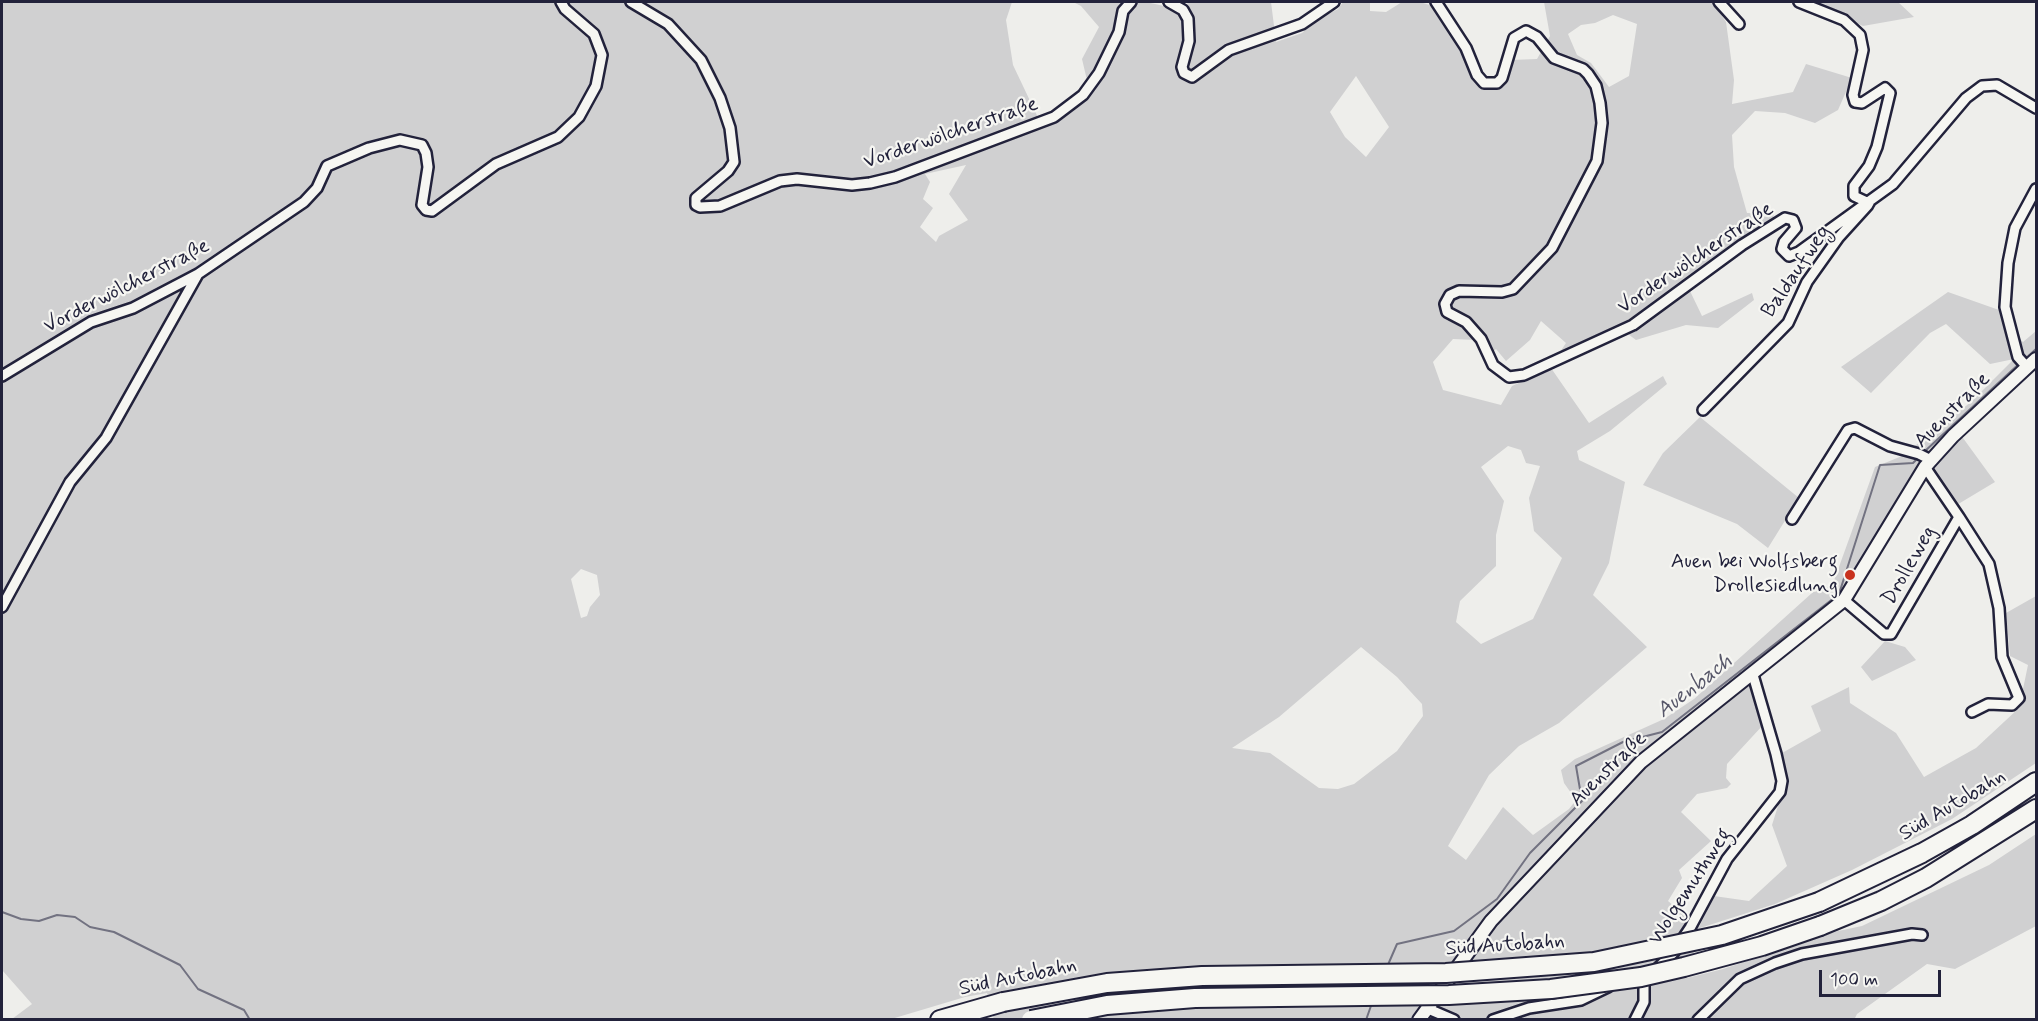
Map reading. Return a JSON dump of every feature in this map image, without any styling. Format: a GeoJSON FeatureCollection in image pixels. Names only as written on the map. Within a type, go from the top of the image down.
{"type":"FeatureCollection","features":[{"type":"Feature","properties":{"kind":"highway","name":"Süd Autobahn"},"geometry":{"type":"LineString","coordinates":[[940,1020],[1003,1002],[1107,983],[1190,977],[1446,973],[1594,962],[1722,935],[1819,902],[1922,853],[1972,825],[2037,782]]}},
{"type":"Feature","properties":{"kind":"highway","name":"Süd Autobahn"},"geometry":{"type":"LineString","coordinates":[[1031,1020],[1107,1005],[1195,998],[1449,995],[1551,989],[1641,976],[1694,965],[1762,946],[1820,926],[1881,901],[1926,878],[2037,809]]}},
{"type":"Feature","properties":{"kind":"street","name":"Vorderwölcherstraße"},"geometry":{"type":"LineString","coordinates":[[2,376],[91,322],[133,308],[198,274],[304,202],[317,188],[327,166],[369,147],[400,140],[422,145],[428,167],[422,205],[426,210],[432,211],[496,164],[558,136],[579,117],[596,86],[602,55],[594,34],[565,9],[561,2]]}},
{"type":"Feature","properties":{"kind":"street","name":"Vorderwölcherstraße"},"geometry":{"type":"LineString","coordinates":[[631,2],[669,24],[701,60],[720,98],[730,128],[734,162],[728,171],[698,195],[696,205],[700,207],[720,206],[780,181],[797,179],[852,185],[894,177],[1054,117],[1083,95],[1099,73],[1119,32],[1123,11],[1131,2]]}},
{"type":"Feature","properties":{"kind":"street"},"geometry":{"type":"LineString","coordinates":[[1169,2],[1183,10],[1188,19],[1189,41],[1182,67],[1184,73],[1192,77],[1229,50],[1302,24],[1334,2]]}},
{"type":"Feature","properties":{"kind":"street","name":"Vorderwölcherstraße"},"geometry":{"type":"LineString","coordinates":[[1436,2],[1466,48],[1477,75],[1484,83],[1497,83],[1502,78],[1514,38],[1526,31],[1536,37],[1554,58],[1583,69],[1596,86],[1600,103],[1602,123],[1597,161],[1552,248],[1513,289],[1502,292],[1459,291],[1450,295],[1445,304],[1448,312],[1466,322],[1481,339],[1493,365],[1509,377],[1524,375],[1633,325],[1742,244],[1785,218],[1793,220],[1796,224],[1794,232],[1782,246],[1784,253],[1789,256],[1799,252],[1850,213],[1869,203]]}},
{"type":"Feature","properties":{"kind":"street"},"geometry":{"type":"LineString","coordinates":[[1719,2],[1738,24]]}},
{"type":"Feature","properties":{"kind":"street"},"geometry":{"type":"LineString","coordinates":[[1799,2],[1844,20],[1860,35],[1863,50],[1853,95],[1855,102],[1862,103],[1881,89],[1889,89],[1877,147],[1869,166],[1854,186],[1854,196],[1869,203],[1902,175],[1937,129],[1975,90],[1990,84],[1997,85],[2037,108]]}},
{"type":"Feature","properties":{"kind":"street"},"geometry":{"type":"LineString","coordinates":[[2026,361],[2004,307],[2008,263],[2018,219],[2037,189]]}},
{"type":"Feature","properties":{"kind":"street","name":"Baldaufweg"},"geometry":{"type":"LineString","coordinates":[[1702,410],[1788,323],[1807,282],[1839,237],[1869,203]]}},
{"type":"Feature","properties":{"kind":"street"},"geometry":{"type":"LineString","coordinates":[[2,607],[70,482],[106,438],[198,274]]}},
{"type":"Feature","properties":{"kind":"street","name":"Auenstraße"},"geometry":{"type":"LineString","coordinates":[[1419,1020],[1491,921],[1641,762],[1753,675],[1844,600],[1925,459],[2026,361]]}},
{"type":"Feature","properties":{"kind":"street"},"geometry":{"type":"LineString","coordinates":[[1792,519],[1848,430],[1855,428],[1890,446],[1925,459]]}},
{"type":"Feature","properties":{"kind":"street","name":"Drolleweg"},"geometry":{"type":"LineString","coordinates":[[1844,600],[1884,634],[1891,634],[1959,517],[1925,459]]}},
{"type":"Feature","properties":{"kind":"street"},"geometry":{"type":"LineString","coordinates":[[1959,517],[1989,564],[1999,608],[2001,657],[2019,693],[2017,702],[2012,705],[1988,704],[1972,712]]}},
{"type":"Feature","properties":{"kind":"street","name":"Wolgemuthweg"},"geometry":{"type":"LineString","coordinates":[[1644,982],[1674,952],[1690,928],[1727,859],[1780,792],[1782,781],[1776,754],[1753,675]]}},
{"type":"Feature","properties":{"kind":"street"},"geometry":{"type":"LineString","coordinates":[[1698,1020],[1740,979],[1775,963],[1802,954],[1912,934],[1922,935]]}},
{"type":"Feature","properties":{"kind":"street"},"geometry":{"type":"LineString","coordinates":[[1493,1020],[1529,1008],[1581,1000],[1621,981],[1632,979],[1644,982],[1644,1002],[1635,1020]]}},
{"type":"Feature","properties":{"kind":"street"},"geometry":{"type":"LineString","coordinates":[[1426,1008],[1454,1020]]}},
{"type":"Feature","properties":{"kind":"shaded area"},"geometry":{"type":"Polygon","coordinates":[[[2,2],[1012,2],[1006,20],[1013,65],[1042,126],[1066,115],[1090,93],[1082,59],[1099,27],[1081,6],[1073,2],[1146,2],[1173,8],[1181,19],[1188,2],[1271,2],[1276,42],[1302,33],[1314,21],[1338,9],[1343,2],[1370,2],[1370,11],[1386,12],[1402,2],[1423,3],[1433,6],[1461,46],[1479,88],[1494,89],[1504,78],[1511,60],[1537,59],[1550,36],[1544,2],[1713,2],[1726,22],[1734,80],[1732,104],[1793,92],[1806,64],[1852,78],[1838,110],[1815,123],[1785,113],[1755,111],[1732,135],[1734,167],[1747,213],[1774,214],[1772,221],[1760,226],[1736,244],[1690,291],[1702,316],[1752,293],[1754,300],[1718,328],[1686,325],[1636,340],[1624,331],[1552,364],[1566,343],[1541,321],[1530,340],[1506,361],[1496,349],[1484,360],[1477,340],[1453,339],[1433,362],[1443,390],[1501,405],[1512,386],[1551,368],[1589,423],[1663,376],[1667,384],[1610,431],[1577,451],[1579,460],[1625,482],[1609,563],[1593,595],[1647,647],[1559,723],[1519,746],[1489,775],[1448,846],[1466,860],[1503,807],[1533,835],[1569,809],[1576,800],[1564,783],[1561,770],[1575,759],[1664,719],[1694,699],[1822,584],[1831,589],[1875,467],[1902,456],[1971,402],[2014,359],[1990,364],[1946,324],[1930,333],[1871,393],[1841,367],[1948,292],[1999,310],[2000,282],[2014,218],[2036,183],[2036,203],[2022,228],[2015,254],[2010,289],[2012,314],[2018,337],[2023,342],[2036,331],[2036,351],[1955,427],[1995,482],[1950,509],[1917,469],[1841,596],[1746,674],[1754,690],[1764,724],[1727,764],[1726,778],[1731,784],[1727,788],[1697,794],[1681,812],[1711,841],[1679,870],[1682,878],[1668,901],[1699,927],[1714,896],[1749,901],[1787,866],[1772,825],[1784,787],[1775,757],[1821,731],[1811,706],[1849,687],[1850,703],[1896,733],[1924,777],[1976,748],[2019,708],[2028,665],[2010,656],[2006,613],[2036,596],[2036,763],[1952,819],[1852,870],[1775,904],[1700,928],[1687,978],[1723,969],[1838,931],[1862,926],[1989,865],[2036,834],[2036,926],[1955,969],[1927,964],[1857,1014],[1854,1020],[994,1020],[987,993],[965,997],[888,1020],[12,1019],[32,1004],[2,970],[2,2]],[[1613,15],[1595,23],[1581,25],[1568,34],[1577,55],[1591,63],[1609,87],[1629,76],[1637,24],[1613,15]],[[1356,76],[1330,112],[1345,137],[1366,157],[1389,127],[1356,76]],[[966,165],[925,174],[930,182],[923,199],[933,208],[920,227],[936,242],[939,236],[968,220],[949,194],[966,165]],[[1508,446],[1481,467],[1504,501],[1496,535],[1496,566],[1460,601],[1456,622],[1481,644],[1533,619],[1562,558],[1534,531],[1529,498],[1540,466],[1526,463],[1521,450],[1508,446]],[[581,569],[571,579],[581,618],[587,616],[590,607],[600,595],[597,575],[581,569]],[[1361,647],[1279,717],[1232,748],[1270,753],[1319,788],[1338,789],[1354,784],[1397,751],[1423,716],[1422,704],[1397,677],[1361,647]]]}},
{"type":"Feature","properties":{"kind":"shaded area"},"geometry":{"type":"Polygon","coordinates":[[[1811,2],[1898,2],[1914,17],[1863,26],[1811,2]]]}},
{"type":"Feature","properties":{"kind":"shaded area"},"geometry":{"type":"Polygon","coordinates":[[[1700,417],[1799,498],[1768,548],[1737,524],[1643,485],[1663,453],[1700,417]]]}},
{"type":"Feature","properties":{"kind":"shaded area"},"geometry":{"type":"Polygon","coordinates":[[[1885,641],[1905,647],[1916,660],[1872,681],[1861,667],[1885,641]]]}},
{"type":"Feature","properties":{"kind":"waterway","name":"Auenbach"},"geometry":{"type":"LineString","coordinates":[[2025,359],[2036,349]]}},
{"type":"Feature","properties":{"kind":"waterway","name":"Auenbach"},"geometry":{"type":"LineString","coordinates":[[1924,452],[2021,362]]}},
{"type":"Feature","properties":{"kind":"waterway","name":"Auenbach"},"geometry":{"type":"LineString","coordinates":[[1387,967],[1397,944],[1454,931],[1497,899],[1530,853],[1582,801],[1576,766],[1623,742],[1662,732],[1839,594],[1880,465],[1913,463],[1920,456]]}},
{"type":"Feature","properties":{"kind":"waterway"},"geometry":{"type":"LineString","coordinates":[[2,912],[21,919],[39,921],[57,915],[75,917],[90,927],[114,932],[180,965],[198,989],[244,1010],[250,1020]]}},
{"type":"Feature","properties":{"kind":"waterway","name":"Auenbach"},"geometry":{"type":"LineString","coordinates":[[1366,1020],[1372,1003]]}},
{"type":"Feature","properties":{"kind":"place","name":"Auen bei Wolfsberg Drollesiedlung"},"geometry":{"type":"Point","coordinates":[1850,575]}}]}
